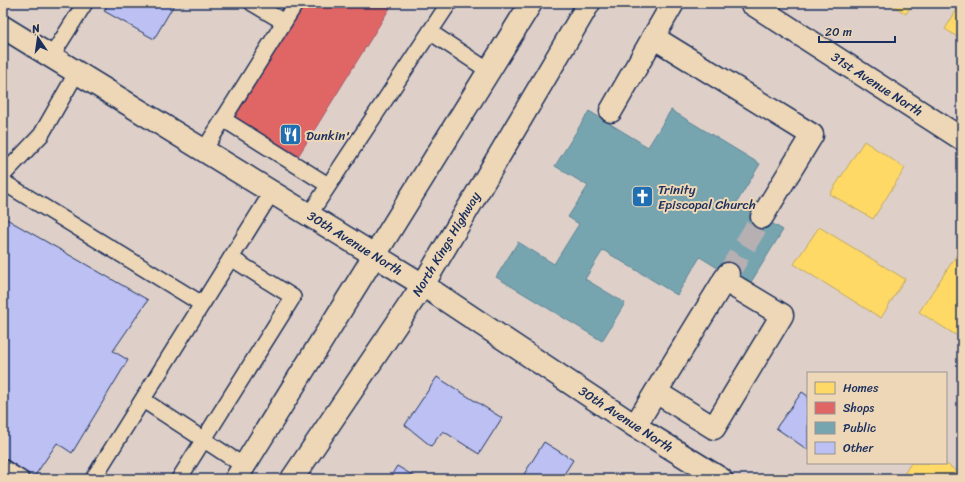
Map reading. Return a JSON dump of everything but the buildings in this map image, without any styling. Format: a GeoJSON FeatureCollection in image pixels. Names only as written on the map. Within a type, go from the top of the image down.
{"type":"FeatureCollection","features":[{"type":"Feature","properties":{"kind":"street"},"geometry":{"type":"LineString","coordinates":[[240,473],[531,3]]}},
{"type":"Feature","properties":{"kind":"street","name":"North Kings Highway"},"geometry":{"type":"LineString","coordinates":[[292,479],[423,285],[589,3]]}},
{"type":"Feature","properties":{"kind":"street"},"geometry":{"type":"LineString","coordinates":[[611,111],[673,3]]}},
{"type":"Feature","properties":{"kind":"street","name":"31st Avenue North"},"geometry":{"type":"LineString","coordinates":[[751,3],[962,139]]}},
{"type":"Feature","properties":{"kind":"street","name":"30th Avenue North"},"geometry":{"type":"LineString","coordinates":[[3,27],[423,285],[635,426],[721,479]]}},
{"type":"Feature","properties":{"kind":"street"},"geometry":{"type":"LineString","coordinates":[[653,37],[812,135],[762,217]]}},
{"type":"Feature","properties":{"kind":"street"},"geometry":{"type":"LineString","coordinates":[[635,426],[726,277],[782,315],[714,428],[656,392]]}},
{"type":"Feature","properties":{"kind":"lane"},"geometry":{"type":"LineString","coordinates":[[51,57],[85,3]]}},
{"type":"Feature","properties":{"kind":"lane"},"geometry":{"type":"LineString","coordinates":[[252,3],[284,22]]}},
{"type":"Feature","properties":{"kind":"lane"},"geometry":{"type":"LineString","coordinates":[[204,150],[296,3]]}},
{"type":"Feature","properties":{"kind":"lane"},"geometry":{"type":"LineString","coordinates":[[309,214],[449,3]]}},
{"type":"Feature","properties":{"kind":"lane"},"geometry":{"type":"LineString","coordinates":[[430,32],[489,71]]}},
{"type":"Feature","properties":{"kind":"lane"},"geometry":{"type":"LineString","coordinates":[[3,175],[41,135],[77,72]]}},
{"type":"Feature","properties":{"kind":"lane"},"geometry":{"type":"LineString","coordinates":[[223,119],[328,185]]}},
{"type":"Feature","properties":{"kind":"lane"},"geometry":{"type":"LineString","coordinates":[[3,182],[202,304]]}},
{"type":"Feature","properties":{"kind":"lane"},"geometry":{"type":"LineString","coordinates":[[93,479],[272,192]]}},
{"type":"Feature","properties":{"kind":"lane"},"geometry":{"type":"LineString","coordinates":[[179,479],[293,297],[231,258]]}},
{"type":"Feature","properties":{"kind":"lane"},"geometry":{"type":"LineString","coordinates":[[143,400],[203,440],[240,473]]}},
{"type":"Feature","properties":{"kind":"lane"},"geometry":{"type":"LineString","coordinates":[[3,468],[21,479]]}},
{"type":"Feature","properties":{"kind":"tunnel"},"geometry":{"type":"LineString","coordinates":[[728,274],[762,217]]}},
{"type":"Feature","properties":{"kind":"place","name":"Dunkin'"},"geometry":{"type":"Point","coordinates":[291,135]}},
{"type":"Feature","properties":{"kind":"place","name":"Trinity Episcopal Church"},"geometry":{"type":"Point","coordinates":[643,196]}}]}
